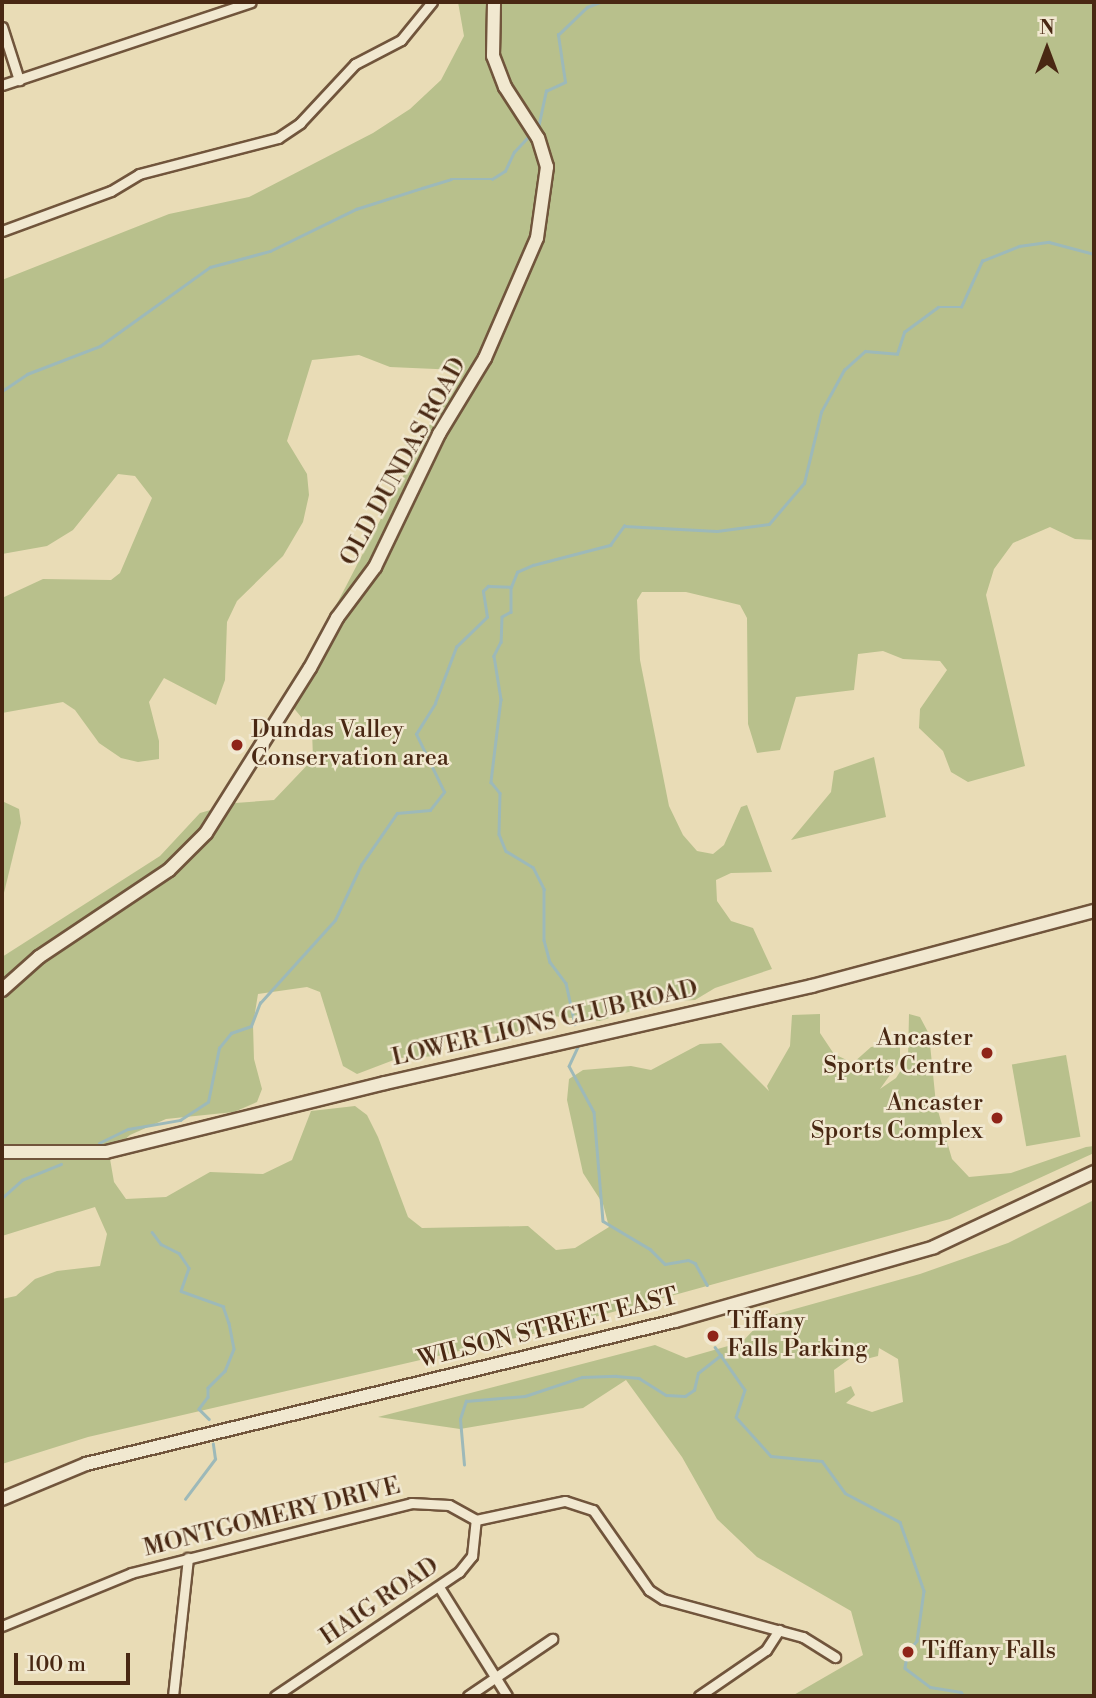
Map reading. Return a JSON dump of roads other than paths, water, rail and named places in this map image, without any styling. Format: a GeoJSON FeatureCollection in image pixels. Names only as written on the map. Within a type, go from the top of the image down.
{"type":"FeatureCollection","features":[{"type":"Feature","properties":{"kind":"street"},"geometry":{"type":"LineString","coordinates":[[2,85],[251,2]]}},
{"type":"Feature","properties":{"kind":"street"},"geometry":{"type":"LineString","coordinates":[[2,230],[111,191],[139,174],[278,138],[300,123],[355,64],[401,40],[432,2]]}},
{"type":"Feature","properties":{"kind":"street","name":"OLD DUNDAS ROAD"},"geometry":{"type":"LineString","coordinates":[[2,990],[39,957],[192,850],[310,668],[337,618],[375,567],[439,434],[485,358],[537,238],[547,167],[538,138],[493,57],[494,2]]}},
{"type":"Feature","properties":{"kind":"street"},"geometry":{"type":"LineString","coordinates":[[2,27],[19,80]]}},
{"type":"Feature","properties":{"kind":"street","name":"LOWER LIONS CLUB ROAD"},"geometry":{"type":"LineString","coordinates":[[2,1152],[106,1152],[385,1083],[812,986],[1094,911]]}},
{"type":"Feature","properties":{"kind":"street","name":"WILSON STREET EAST"},"geometry":{"type":"LineString","coordinates":[[2,1499],[86,1464],[675,1321],[934,1247],[1094,1172]]}},
{"type":"Feature","properties":{"kind":"street","name":"MONTGOMERY DRIVE"},"geometry":{"type":"LineString","coordinates":[[2,1626],[121,1576],[411,1503],[449,1505],[476,1520]]}},
{"type":"Feature","properties":{"kind":"street"},"geometry":{"type":"LineString","coordinates":[[476,1520],[542,1504],[580,1503],[603,1521],[649,1590],[690,1608],[803,1637],[835,1657]]}},
{"type":"Feature","properties":{"kind":"street","name":"HAIG ROAD"},"geometry":{"type":"LineString","coordinates":[[275,1696],[439,1587],[472,1556],[476,1520]]}},
{"type":"Feature","properties":{"kind":"street"},"geometry":{"type":"LineString","coordinates":[[173,1696],[188,1558]]}},
{"type":"Feature","properties":{"kind":"street"},"geometry":{"type":"LineString","coordinates":[[439,1587],[498,1676],[507,1696]]}},
{"type":"Feature","properties":{"kind":"street"},"geometry":{"type":"LineString","coordinates":[[699,1696],[766,1650],[779,1630]]}},
{"type":"Feature","properties":{"kind":"street"},"geometry":{"type":"LineString","coordinates":[[468,1696],[552,1639]]}},
{"type":"Feature","properties":{"kind":"waterway"},"geometry":{"type":"LineString","coordinates":[[538,128],[546,91],[565,82],[558,35],[587,7],[600,2]]}},
{"type":"Feature","properties":{"kind":"waterway"},"geometry":{"type":"LineString","coordinates":[[2,391],[27,374],[100,346],[210,267],[270,251],[356,209],[422,188],[451,179],[492,179],[505,171],[514,152],[530,135]]}},
{"type":"Feature","properties":{"kind":"waterway"},"geometry":{"type":"LineString","coordinates":[[99,1143],[128,1129],[180,1120],[208,1102],[219,1048],[231,1033],[251,1026],[260,1003],[335,920],[361,865],[397,813],[430,810],[444,792],[416,734],[435,703],[456,647],[487,617],[483,591],[488,586],[511,587],[517,572],[533,565],[610,545],[624,526],[717,531],[769,524],[804,483],[821,412],[844,370],[865,351],[897,354],[904,332],[938,307],[961,307],[982,261],[1019,246],[1049,242],[1094,254]]}},
{"type":"Feature","properties":{"kind":"waterway"},"geometry":{"type":"LineString","coordinates":[[511,587],[511,612],[502,617],[501,642],[494,656],[501,699],[491,782],[500,793],[499,834],[506,851],[533,867],[544,889],[544,940],[550,962],[566,983],[575,1024]]}},
{"type":"Feature","properties":{"kind":"waterway"},"geometry":{"type":"LineString","coordinates":[[579,1045],[569,1066],[594,1112],[603,1221],[650,1249],[665,1264],[688,1260],[695,1263],[707,1285]]}},
{"type":"Feature","properties":{"kind":"waterway"},"geometry":{"type":"LineString","coordinates":[[2,1198],[22,1180],[61,1164]]}},
{"type":"Feature","properties":{"kind":"waterway"},"geometry":{"type":"LineString","coordinates":[[152,1232],[161,1244],[179,1253],[189,1268],[181,1291],[223,1306],[229,1323],[234,1349],[225,1371],[208,1388],[208,1397],[199,1409],[209,1419]]}},
{"type":"Feature","properties":{"kind":"waterway"},"geometry":{"type":"LineString","coordinates":[[715,1347],[745,1390],[736,1417],[771,1456],[822,1461],[845,1493],[900,1522],[924,1591],[917,1641],[908,1652],[905,1668],[930,1687],[961,1692],[964,1696]]}},
{"type":"Feature","properties":{"kind":"waterway"},"geometry":{"type":"LineString","coordinates":[[464,1465],[460,1419],[466,1401],[525,1396],[582,1377],[616,1376],[639,1378],[666,1395],[685,1396],[694,1390],[698,1373],[721,1355]]}},
{"type":"Feature","properties":{"kind":"waterway"},"geometry":{"type":"LineString","coordinates":[[185,1499],[215,1459],[213,1444]]}},
{"type":"Feature","properties":{"kind":"place","name":"Dundas Valley Conservation area"},"geometry":{"type":"Point","coordinates":[237,745]}},
{"type":"Feature","properties":{"kind":"place","name":"Ancaster Sports Centre"},"geometry":{"type":"Point","coordinates":[987,1053]}},
{"type":"Feature","properties":{"kind":"place","name":"Ancaster Sports Complex"},"geometry":{"type":"Point","coordinates":[997,1118]}},
{"type":"Feature","properties":{"kind":"place","name":"Tiffany Falls Parking"},"geometry":{"type":"Point","coordinates":[713,1336]}},
{"type":"Feature","properties":{"kind":"place","name":"Tiffany Falls"},"geometry":{"type":"Point","coordinates":[908,1652]}}]}
